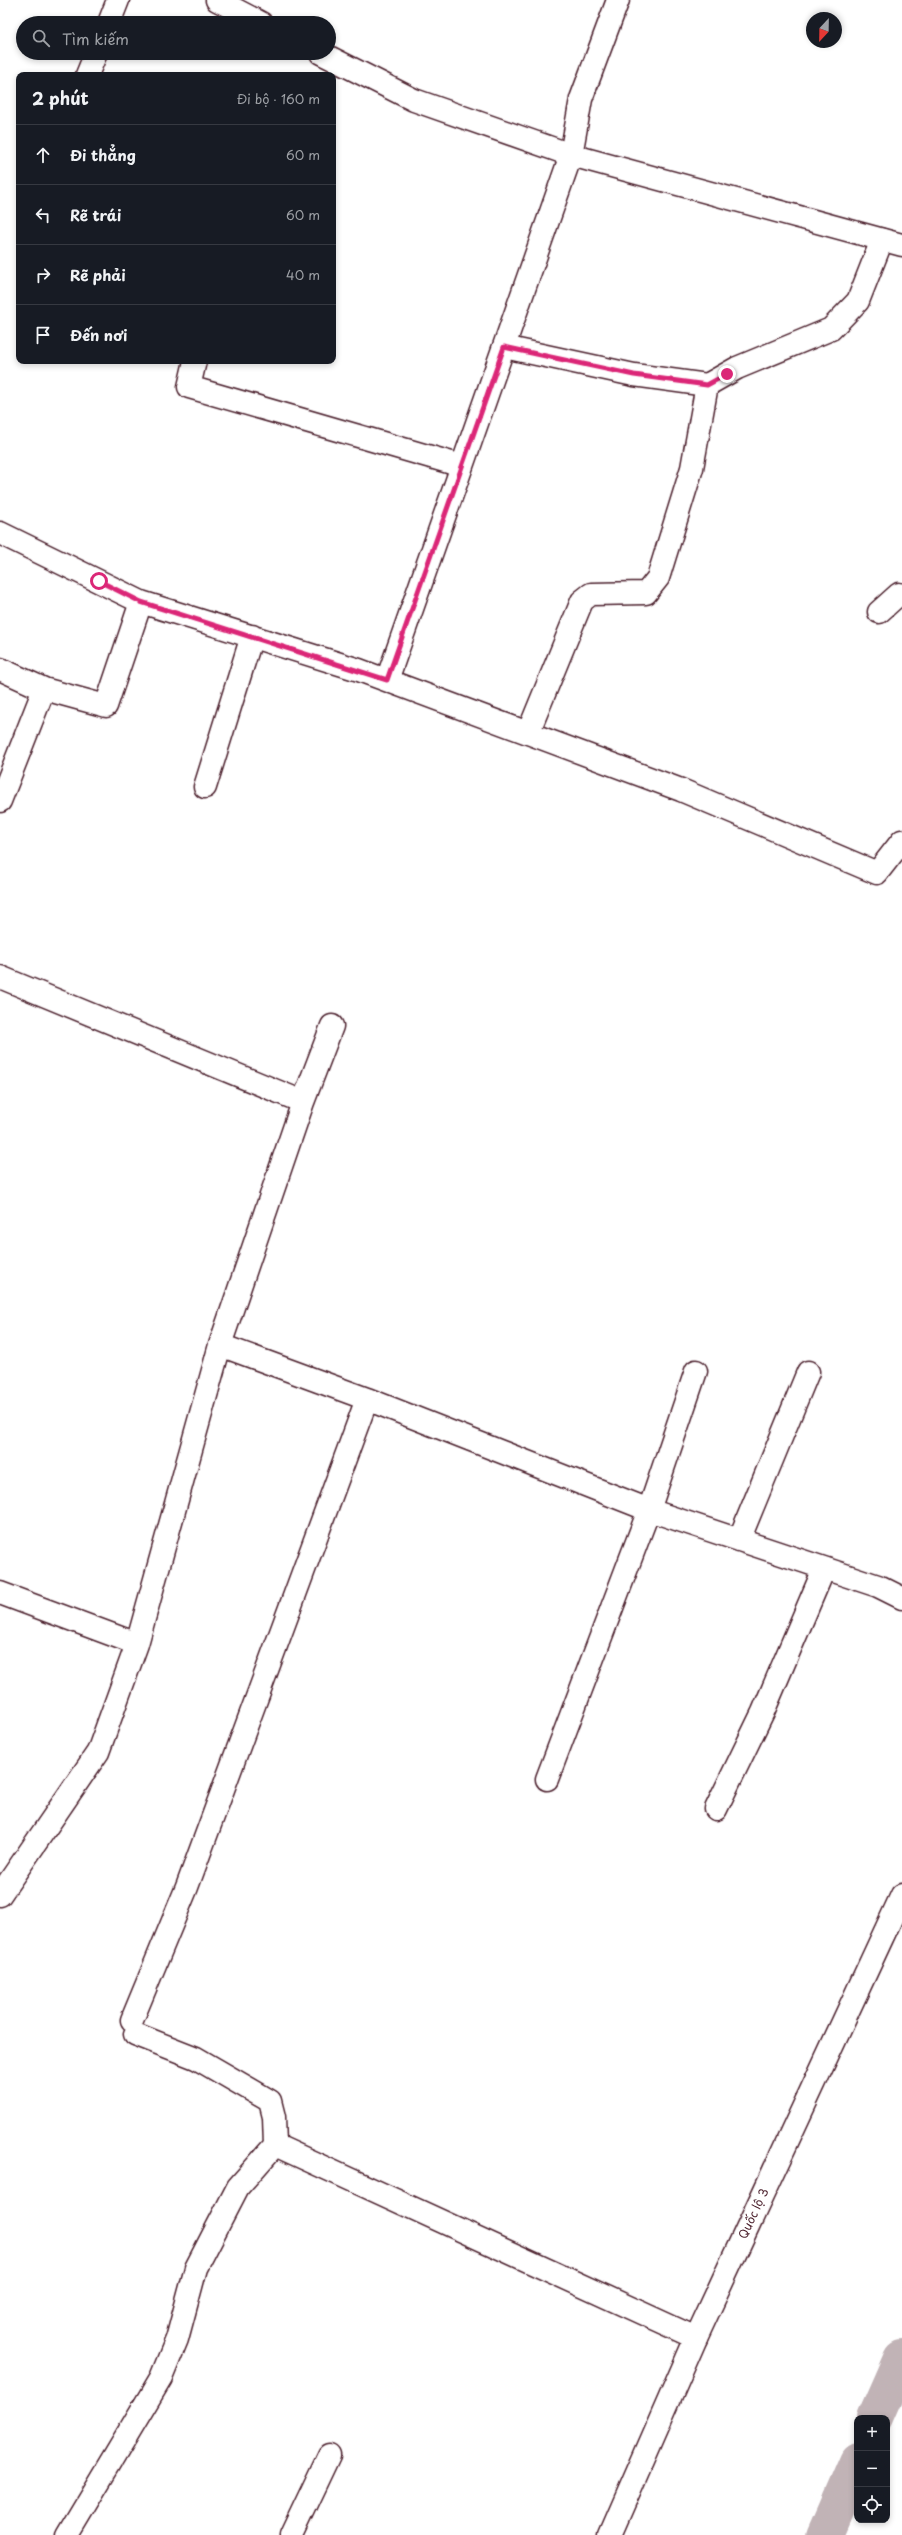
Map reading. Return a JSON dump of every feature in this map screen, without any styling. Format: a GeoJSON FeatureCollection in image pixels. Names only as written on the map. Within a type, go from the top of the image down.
{"type":"FeatureCollection","features":[{"type":"Feature","properties":{"kind":"main road"},"geometry":{"type":"LineString","coordinates":[[111,16],[118,0]]}},
{"type":"Feature","properties":{"kind":"main road"},"geometry":{"type":"LineString","coordinates":[[387,680],[571,155],[580,99],[618,0]]}},
{"type":"Feature","properties":{"kind":"main road"},"geometry":{"type":"LineString","coordinates":[[226,2],[249,16]]}},
{"type":"Feature","properties":{"kind":"main road"},"geometry":{"type":"LineString","coordinates":[[88,72],[93,60]]}},
{"type":"Feature","properties":{"kind":"main road"},"geometry":{"type":"LineString","coordinates":[[335,60],[414,100],[571,155],[892,243],[858,301],[831,329],[737,368],[707,385],[634,375],[504,347]]}},
{"type":"Feature","properties":{"kind":"main road"},"geometry":{"type":"LineString","coordinates":[[194,364],[188,387],[462,466]]}},
{"type":"Feature","properties":{"kind":"main road"},"geometry":{"type":"LineString","coordinates":[[528,733],[582,601],[591,594],[646,593],[658,578],[692,468],[707,385]]}},
{"type":"Feature","properties":{"kind":"main road"},"geometry":{"type":"LineString","coordinates":[[0,532],[141,602],[387,680],[681,790],[877,873],[902,841]]}},
{"type":"Feature","properties":{"kind":"main road"},"geometry":{"type":"LineString","coordinates":[[879,612],[899,594],[902,595]]}},
{"type":"Feature","properties":{"kind":"main road"},"geometry":{"type":"LineString","coordinates":[[0,669],[44,689],[106,706],[141,602]]}},
{"type":"Feature","properties":{"kind":"main road"},"geometry":{"type":"LineString","coordinates":[[205,787],[252,636]]}},
{"type":"Feature","properties":{"kind":"main road"},"geometry":{"type":"LineString","coordinates":[[0,800],[44,689]]}},
{"type":"Feature","properties":{"kind":"main road"},"geometry":{"type":"LineString","coordinates":[[0,977],[303,1102]]}},
{"type":"Feature","properties":{"kind":"main road"},"geometry":{"type":"LineString","coordinates":[[0,1895],[98,1752],[137,1644],[220,1345],[303,1102],[332,1026]]}},
{"type":"Feature","properties":{"kind":"main road"},"geometry":{"type":"LineString","coordinates":[[220,1345],[367,1399],[649,1510],[878,1586],[902,1598]]}},
{"type":"Feature","properties":{"kind":"main road"},"geometry":{"type":"LineString","coordinates":[[547,1779],[649,1510],[696,1371]]}},
{"type":"Feature","properties":{"kind":"main road"},"geometry":{"type":"LineString","coordinates":[[739,1540],[808,1372]]}},
{"type":"Feature","properties":{"kind":"main road"},"geometry":{"type":"LineString","coordinates":[[67,2535],[162,2378],[177,2339],[196,2268],[234,2194],[275,2146],[274,2117],[270,2101],[196,2058],[134,2027],[367,1399]]}},
{"type":"Feature","properties":{"kind":"main road"},"geometry":{"type":"LineString","coordinates":[[716,1809],[763,1712],[824,1569]]}},
{"type":"Feature","properties":{"kind":"main road"},"geometry":{"type":"LineString","coordinates":[[0,1593],[137,1644]]}},
{"type":"Feature","properties":{"kind":"main road","name":"Quốc lộ 3"},"geometry":{"type":"LineString","coordinates":[[610,2535],[696,2338],[902,1895]]}},
{"type":"Feature","properties":{"kind":"main road"},"geometry":{"type":"LineString","coordinates":[[275,2146],[696,2338]]}},
{"type":"Feature","properties":{"kind":"main road"},"geometry":{"type":"LineString","coordinates":[[291,2535],[329,2455]]}},
{"type":"Feature","properties":{"kind":"waterway"},"geometry":{"type":"LineString","coordinates":[[877,2415],[902,2359]]}},
{"type":"Feature","properties":{"kind":"waterway"},"geometry":{"type":"LineString","coordinates":[[825,2535],[854,2468]]}},
{"type":"Feature","properties":{"kind":"route"},"geometry":{"type":"LineString","coordinates":[[99,581],[141,602],[387,680],[504,347],[634,375],[707,385],[727,374]]}}]}
